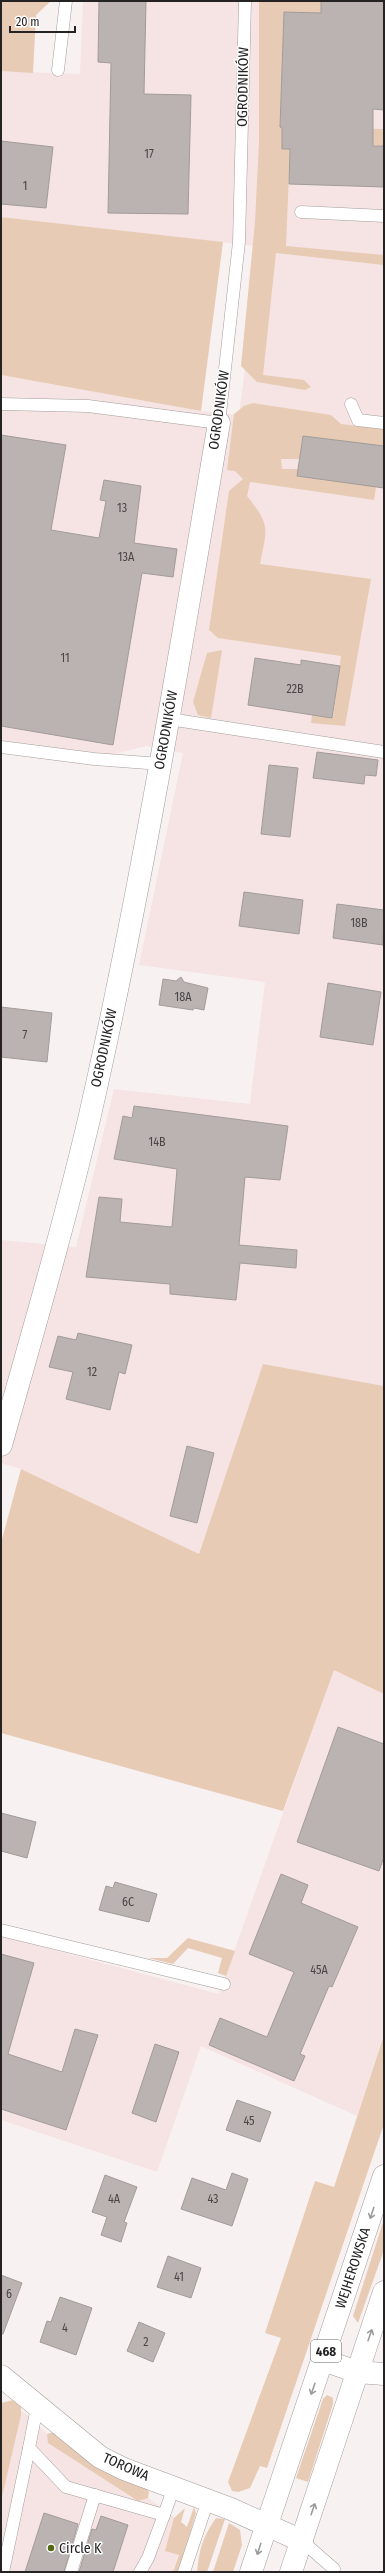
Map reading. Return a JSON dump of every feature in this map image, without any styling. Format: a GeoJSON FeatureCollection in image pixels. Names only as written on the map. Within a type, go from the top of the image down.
{"type":"FeatureCollection","features":[{"type":"Feature","properties":{"kind":"street","name":"OGRODNIKÓW"},"geometry":{"type":"LineString","coordinates":[[1,1445],[59,1239],[88,1122],[161,764],[219,423]]}},
{"type":"Feature","properties":{"kind":"street","name":"WEJHEROWSKA"},"geometry":{"type":"LineString","coordinates":[[251,2572],[384,2176]]}},
{"type":"Feature","properties":{"kind":"street","name":"468"},"geometry":{"type":"LineString","coordinates":[[291,2572],[384,2292]]}},
{"type":"Feature","properties":{"kind":"street"},"geometry":{"type":"LineString","coordinates":[[323,2360],[357,2372],[384,2374]]}},
{"type":"Feature","properties":{"kind":"street","name":"TOROWA"},"geometry":{"type":"LineString","coordinates":[[2,2378],[100,2457],[124,2469],[208,2500],[266,2526]]}},
{"type":"Feature","properties":{"kind":"street"},"geometry":{"type":"LineString","coordinates":[[266,2526],[302,2541]]}},
{"type":"Feature","properties":{"kind":"lane"},"geometry":{"type":"LineString","coordinates":[[58,70],[66,1]]}},
{"type":"Feature","properties":{"kind":"lane","name":"OGRODNIKÓW"},"geometry":{"type":"LineString","coordinates":[[219,423],[239,242],[244,1]]}},
{"type":"Feature","properties":{"kind":"lane"},"geometry":{"type":"LineString","coordinates":[[301,212],[384,216]]}},
{"type":"Feature","properties":{"kind":"lane"},"geometry":{"type":"LineString","coordinates":[[1,404],[88,406],[219,423]]}},
{"type":"Feature","properties":{"kind":"lane"},"geometry":{"type":"LineString","coordinates":[[351,404],[358,420],[384,423]]}},
{"type":"Feature","properties":{"kind":"lane"},"geometry":{"type":"LineString","coordinates":[[169,719],[384,752]]}},
{"type":"Feature","properties":{"kind":"lane"},"geometry":{"type":"LineString","coordinates":[[1,747],[94,759],[161,764]]}},
{"type":"Feature","properties":{"kind":"lane"},"geometry":{"type":"LineString","coordinates":[[1,1930],[224,1984]]}},
{"type":"Feature","properties":{"kind":"lane"},"geometry":{"type":"LineString","coordinates":[[3,2572],[37,2407]]}},
{"type":"Feature","properties":{"kind":"lane"},"geometry":{"type":"LineString","coordinates":[[29,2448],[66,2487],[164,2515]]}},
{"type":"Feature","properties":{"kind":"lane"},"geometry":{"type":"LineString","coordinates":[[140,2572],[148,2558],[174,2487]]}},
{"type":"Feature","properties":{"kind":"lane"},"geometry":{"type":"LineString","coordinates":[[71,2572],[95,2495]]}},
{"type":"Feature","properties":{"kind":"lane"},"geometry":{"type":"LineString","coordinates":[[184,2572],[208,2500]]}},
{"type":"Feature","properties":{"kind":"lane"},"geometry":{"type":"LineString","coordinates":[[302,2541],[334,2569],[333,2572]]}},
{"type":"Feature","properties":{"kind":"shaded area"},"geometry":{"type":"Polygon","coordinates":[[[1,1],[51,1],[36,15],[33,73],[1,71],[1,1]]]}},
{"type":"Feature","properties":{"kind":"shaded area"},"geometry":{"type":"Polygon","coordinates":[[[83,1],[384,1],[384,1386],[263,1364],[199,1554],[21,1469],[1,1463],[1,1240],[76,1247],[114,1089],[250,1104],[265,982],[139,965],[183,753],[146,746],[111,755],[1,745],[1,375],[201,411],[239,415],[255,291],[255,246],[1,217],[1,71],[80,74],[83,1]]]}},
{"type":"Feature","properties":{"kind":"shaded area"},"geometry":{"type":"Polygon","coordinates":[[[259,1],[321,1],[321,13],[284,12],[280,127],[384,129],[384,146],[282,136],[282,149],[290,149],[286,246],[384,255],[384,265],[276,253],[263,375],[304,380],[311,387],[305,390],[257,382],[241,366],[255,222],[259,142],[259,1]]]}},
{"type":"Feature","properties":{"kind":"shaded area"},"geometry":{"type":"Polygon","coordinates":[[[1,217],[223,242],[201,411],[1,375],[1,217]]]}},
{"type":"Feature","properties":{"kind":"shaded area"},"geometry":{"type":"Polygon","coordinates":[[[253,403],[331,415],[341,424],[384,429],[384,446],[303,436],[300,459],[281,459],[282,469],[298,469],[376,487],[374,500],[250,482],[247,496],[264,521],[265,535],[260,564],[371,579],[345,726],[311,723],[312,715],[333,718],[341,656],[218,638],[209,630],[229,491],[243,479],[235,471],[227,470],[234,414],[244,406],[253,403]]]}},
{"type":"Feature","properties":{"kind":"shaded area"},"geometry":{"type":"Polygon","coordinates":[[[222,650],[211,718],[198,715],[193,702],[207,653],[222,650]]]}},
{"type":"Feature","properties":{"kind":"shaded area"},"geometry":{"type":"Polygon","coordinates":[[[263,1364],[384,1386],[384,1694],[334,1670],[283,1811],[1,1733],[1,1543],[21,1469],[199,1554],[263,1364]]]}},
{"type":"Feature","properties":{"kind":"shaded area"},"geometry":{"type":"Polygon","coordinates":[[[334,1669],[384,1694],[384,2034],[357,2116],[201,2046],[157,2172],[1,2120],[1,1936],[219,1994],[334,1669]]]}},
{"type":"Feature","properties":{"kind":"shaded area"},"geometry":{"type":"Polygon","coordinates":[[[188,1938],[235,1951],[226,1976],[218,1973],[222,1958],[188,1948],[173,1964],[148,1958],[167,1958],[188,1938]]]}},
{"type":"Feature","properties":{"kind":"shaded area"},"geometry":{"type":"Polygon","coordinates":[[[384,2035],[384,2124],[267,2468],[260,2466],[250,2488],[238,2492],[232,2491],[228,2482],[281,2338],[265,2333],[315,2181],[334,2187],[384,2035]]]}},
{"type":"Feature","properties":{"kind":"shaded area"},"geometry":{"type":"Polygon","coordinates":[[[384,2219],[384,2250],[358,2323],[353,2316],[384,2219]]]}},
{"type":"Feature","properties":{"kind":"shaded area"},"geometry":{"type":"Polygon","coordinates":[[[327,2395],[333,2398],[333,2404],[308,2482],[296,2478],[323,2399],[327,2395]]]}},
{"type":"Feature","properties":{"kind":"shaded area"},"geometry":{"type":"Polygon","coordinates":[[[13,2400],[21,2406],[21,2415],[1,2501],[1,2403],[13,2400]]]}},
{"type":"Feature","properties":{"kind":"shaded area"},"geometry":{"type":"Polygon","coordinates":[[[14,2404],[53,2439],[139,2491],[187,2527],[173,2572],[1,2572],[1,2419],[14,2404]]]}},
{"type":"Feature","properties":{"kind":"shaded area"},"geometry":{"type":"Polygon","coordinates":[[[54,2432],[97,2465],[132,2483],[146,2488],[149,2492],[148,2498],[138,2501],[48,2443],[47,2434],[54,2432]]]}},
{"type":"Feature","properties":{"kind":"shaded area"},"geometry":{"type":"Polygon","coordinates":[[[194,2507],[196,2513],[179,2572],[173,2572],[179,2555],[165,2551],[174,2518],[185,2508],[181,2522],[187,2527],[194,2507]]]}},
{"type":"Feature","properties":{"kind":"shaded area"},"geometry":{"type":"Polygon","coordinates":[[[216,2518],[225,2519],[207,2572],[197,2572],[202,2544],[216,2518]]]}},
{"type":"Feature","properties":{"kind":"shaded area"},"geometry":{"type":"Polygon","coordinates":[[[229,2523],[240,2530],[242,2545],[233,2572],[213,2572],[229,2523]]]}},
{"type":"Feature","properties":{"kind":"building"},"geometry":{"type":"Polygon","coordinates":[[[99,1],[146,1],[144,94],[191,95],[188,214],[108,213],[111,63],[98,62],[99,1]]]}},
{"type":"Feature","properties":{"kind":"building"},"geometry":{"type":"Polygon","coordinates":[[[321,1],[384,1],[384,110],[373,109],[373,146],[384,146],[384,187],[289,184],[290,149],[282,149],[282,128],[280,127],[284,12],[321,13],[321,1]]]}},
{"type":"Feature","properties":{"kind":"building"},"geometry":{"type":"Polygon","coordinates":[[[1,141],[53,147],[46,208],[1,204],[1,141]]]}},
{"type":"Feature","properties":{"kind":"building"},"geometry":{"type":"Polygon","coordinates":[[[1,435],[66,445],[51,530],[99,538],[106,501],[100,500],[104,480],[141,486],[134,543],[177,549],[173,577],[142,573],[113,745],[1,726],[1,435]]]}},
{"type":"Feature","properties":{"kind":"building"},"geometry":{"type":"Polygon","coordinates":[[[303,436],[384,446],[384,488],[297,476],[303,436]]]}},
{"type":"Feature","properties":{"kind":"building"},"geometry":{"type":"Polygon","coordinates":[[[255,658],[301,665],[301,660],[340,666],[332,718],[248,705],[255,658]]]}},
{"type":"Feature","properties":{"kind":"building"},"geometry":{"type":"Polygon","coordinates":[[[317,752],[378,760],[376,776],[365,775],[364,784],[313,778],[317,752]]]}},
{"type":"Feature","properties":{"kind":"building"},"geometry":{"type":"Polygon","coordinates":[[[269,765],[298,768],[290,837],[261,834],[269,765]]]}},
{"type":"Feature","properties":{"kind":"building"},"geometry":{"type":"Polygon","coordinates":[[[244,892],[303,900],[299,934],[239,926],[244,892]]]}},
{"type":"Feature","properties":{"kind":"building"},"geometry":{"type":"Polygon","coordinates":[[[337,904],[384,910],[383,945],[333,938],[337,904]]]}},
{"type":"Feature","properties":{"kind":"building"},"geometry":{"type":"Polygon","coordinates":[[[181,977],[184,982],[208,988],[204,1010],[194,1008],[193,1010],[159,1005],[163,979],[176,981],[181,977]]]}},
{"type":"Feature","properties":{"kind":"building"},"geometry":{"type":"Polygon","coordinates":[[[328,983],[381,992],[373,1045],[320,1037],[328,983]]]}},
{"type":"Feature","properties":{"kind":"building"},"geometry":{"type":"Polygon","coordinates":[[[1,1007],[52,1013],[47,1062],[1,1057],[1,1007]]]}},
{"type":"Feature","properties":{"kind":"building"},"geometry":{"type":"Polygon","coordinates":[[[134,1106],[288,1126],[280,1180],[245,1177],[239,1245],[297,1250],[296,1268],[240,1263],[236,1300],[170,1294],[170,1284],[86,1277],[99,1197],[122,1199],[120,1222],[172,1227],[177,1169],[114,1159],[123,1116],[132,1118],[134,1106]]]}},
{"type":"Feature","properties":{"kind":"building"},"geometry":{"type":"Polygon","coordinates":[[[78,1333],[132,1345],[125,1374],[119,1372],[110,1410],[66,1399],[73,1372],[49,1367],[58,1336],[76,1340],[78,1333]]]}},
{"type":"Feature","properties":{"kind":"building"},"geometry":{"type":"Polygon","coordinates":[[[187,1446],[214,1453],[197,1523],[170,1516],[187,1446]]]}},
{"type":"Feature","properties":{"kind":"building"},"geometry":{"type":"Polygon","coordinates":[[[338,1727],[384,1744],[384,1857],[379,1871],[297,1842],[338,1727]]]}},
{"type":"Feature","properties":{"kind":"building"},"geometry":{"type":"Polygon","coordinates":[[[1,1813],[36,1822],[27,1858],[1,1851],[1,1813]]]}},
{"type":"Feature","properties":{"kind":"building"},"geometry":{"type":"Polygon","coordinates":[[[281,1874],[308,1885],[301,1903],[358,1927],[332,1987],[329,1986],[300,2054],[305,2056],[294,2081],[209,2045],[220,2018],[267,2037],[294,1972],[249,1954],[281,1874]]]}},
{"type":"Feature","properties":{"kind":"building"},"geometry":{"type":"Polygon","coordinates":[[[115,1882],[157,1894],[149,1922],[99,1910],[106,1886],[113,1888],[115,1882]]]}},
{"type":"Feature","properties":{"kind":"building"},"geometry":{"type":"Polygon","coordinates":[[[1,1954],[34,1963],[8,2054],[62,2072],[75,2029],[98,2035],[66,2130],[1,2109],[1,1954]]]}},
{"type":"Feature","properties":{"kind":"building"},"geometry":{"type":"Polygon","coordinates":[[[155,2044],[179,2052],[156,2122],[132,2113],[155,2044]]]}},
{"type":"Feature","properties":{"kind":"building"},"geometry":{"type":"Polygon","coordinates":[[[237,2100],[271,2112],[260,2142],[226,2130],[237,2100]]]}},
{"type":"Feature","properties":{"kind":"building"},"geometry":{"type":"Polygon","coordinates":[[[232,2173],[248,2179],[232,2226],[181,2209],[192,2178],[226,2190],[232,2173]]]}},
{"type":"Feature","properties":{"kind":"building"},"geometry":{"type":"Polygon","coordinates":[[[105,2175],[137,2187],[124,2222],[127,2223],[121,2242],[101,2235],[107,2217],[92,2212],[105,2175]]]}},
{"type":"Feature","properties":{"kind":"building"},"geometry":{"type":"Polygon","coordinates":[[[168,2256],[201,2268],[191,2298],[157,2287],[168,2256]]]}},
{"type":"Feature","properties":{"kind":"building"},"geometry":{"type":"Polygon","coordinates":[[[1,2275],[22,2283],[3,2334],[1,2334],[1,2275]]]}},
{"type":"Feature","properties":{"kind":"building"},"geometry":{"type":"Polygon","coordinates":[[[60,2297],[92,2308],[76,2355],[40,2342],[47,2321],[51,2322],[60,2297]]]}},
{"type":"Feature","properties":{"kind":"building"},"geometry":{"type":"Polygon","coordinates":[[[139,2322],[165,2333],[153,2362],[127,2351],[139,2322]]]}},
{"type":"Feature","properties":{"kind":"building","name":"Circle K"},"geometry":{"type":"Polygon","coordinates":[[[44,2513],[78,2524],[64,2572],[25,2572],[44,2513]]]}},
{"type":"Feature","properties":{"kind":"building"},"geometry":{"type":"Polygon","coordinates":[[[101,2516],[128,2525],[113,2572],[79,2572],[92,2529],[96,2530],[101,2516]]]}},
{"type":"Feature","properties":{"kind":"place","name":"Circle K"},"geometry":{"type":"Point","coordinates":[51,2548]}}]}
